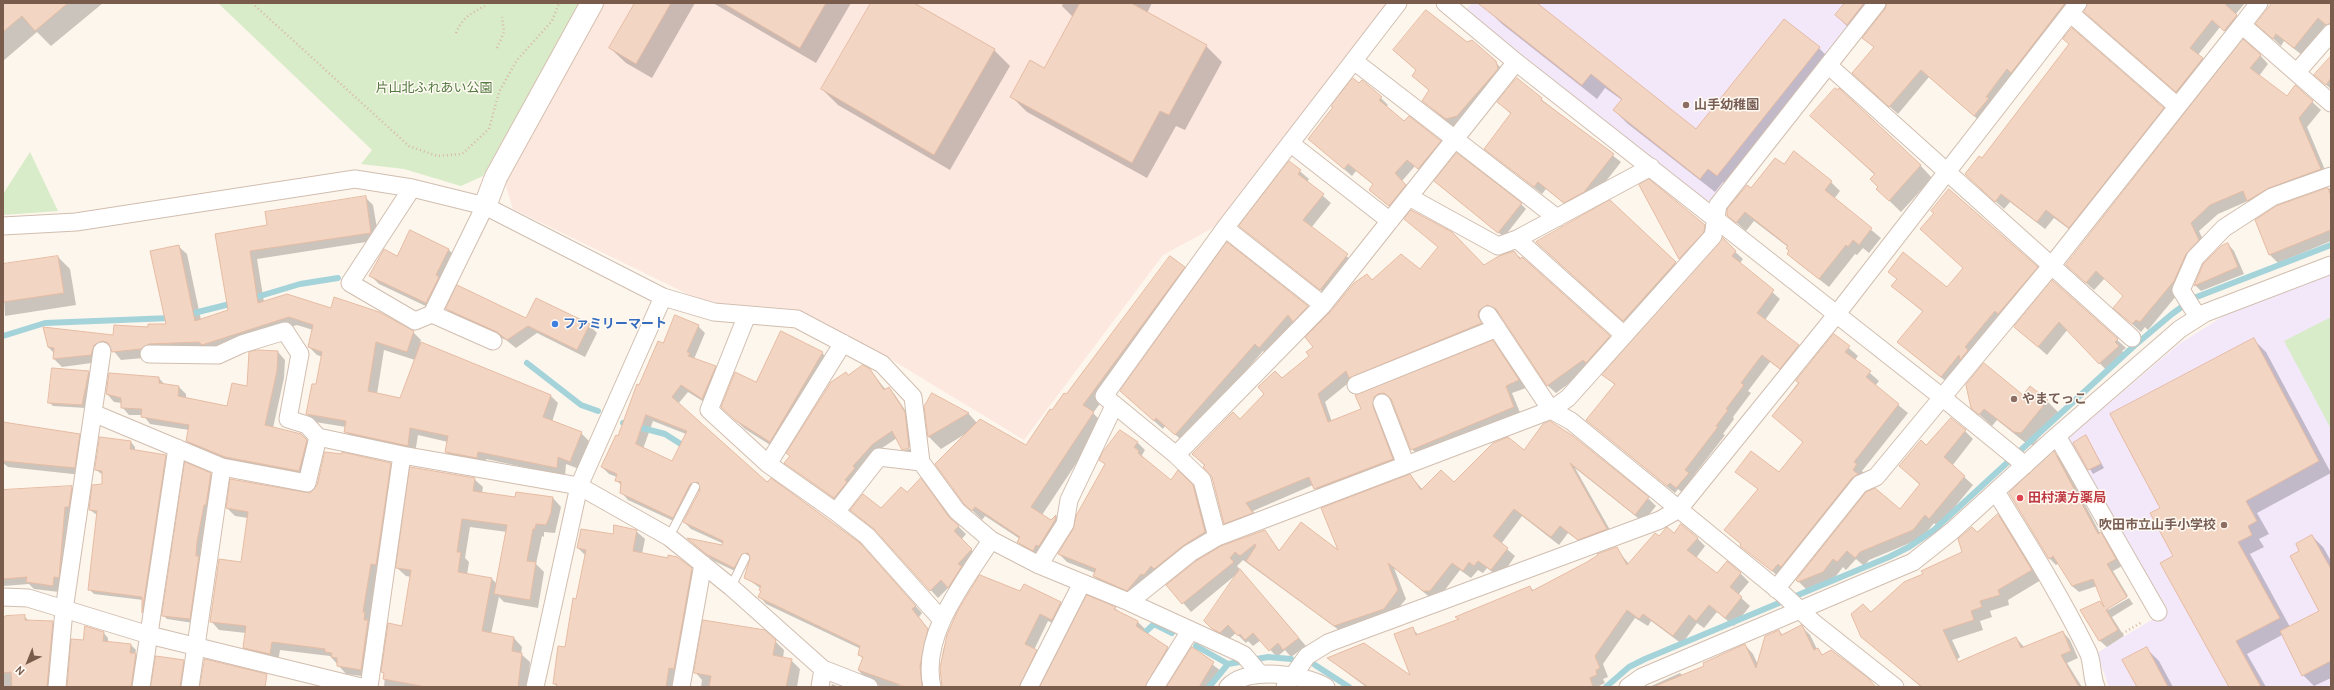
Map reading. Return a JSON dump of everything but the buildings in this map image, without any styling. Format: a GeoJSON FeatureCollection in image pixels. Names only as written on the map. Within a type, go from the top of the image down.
{"type":"FeatureCollection","features":[{"type":"Feature","properties":{"kind":"street"},"geometry":{"type":"LineString","coordinates":[[412,188],[350,283],[415,321],[432,314],[485,206],[496,177],[592,3]]}},
{"type":"Feature","properties":{"kind":"street"},"geometry":{"type":"LineString","coordinates":[[1217,537],[1202,480],[1176,454],[1114,406],[1104,396],[1225,228],[1398,3]]}},
{"type":"Feature","properties":{"kind":"street"},"geometry":{"type":"LineString","coordinates":[[1445,3],[1516,62],[1716,221],[1943,398],[2018,459]]}},
{"type":"Feature","properties":{"kind":"street"},"geometry":{"type":"LineString","coordinates":[[1129,602],[1190,553],[1217,537],[1551,410],[1568,398],[1713,236],[1718,205],[1877,3]]}},
{"type":"Feature","properties":{"kind":"street"},"geometry":{"type":"LineString","coordinates":[[1788,600],[1860,484],[1876,477],[1943,398],[2052,265],[2259,3]]}},
{"type":"Feature","properties":{"kind":"street"},"geometry":{"type":"LineString","coordinates":[[1288,682],[1307,656],[1328,643],[1660,520],[1679,509],[1836,315],[2074,8],[2177,106]]}},
{"type":"Feature","properties":{"kind":"street"},"geometry":{"type":"LineString","coordinates":[[2242,25],[2331,103]]}},
{"type":"Feature","properties":{"kind":"street"},"geometry":{"type":"LineString","coordinates":[[2297,72],[2331,33]]}},
{"type":"Feature","properties":{"kind":"street"},"geometry":{"type":"LineString","coordinates":[[1354,62],[1456,138],[1557,218]]}},
{"type":"Feature","properties":{"kind":"street"},"geometry":{"type":"LineString","coordinates":[[1176,454],[1323,305],[1516,62]]}},
{"type":"Feature","properties":{"kind":"street"},"geometry":{"type":"LineString","coordinates":[[1828,65],[1948,171],[2132,338]]}},
{"type":"Feature","properties":{"kind":"street"},"geometry":{"type":"LineString","coordinates":[[1290,144],[1390,221]]}},
{"type":"Feature","properties":{"kind":"street"},"geometry":{"type":"LineString","coordinates":[[1409,197],[1498,246],[1517,239],[1651,168]]}},
{"type":"Feature","properties":{"kind":"street"},"geometry":{"type":"LineString","coordinates":[[2192,307],[2181,290],[2194,258],[2224,228],[2272,197],[2331,176]]}},
{"type":"Feature","properties":{"kind":"street"},"geometry":{"type":"LineString","coordinates":[[3,226],[76,222],[355,179],[412,188],[485,206],[663,297],[714,312],[797,319],[882,364],[913,397],[921,462],[957,511],[991,540],[1038,565],[1129,602],[1190,631],[1252,665],[1288,682],[1308,679],[1326,687]]}},
{"type":"Feature","properties":{"kind":"street"},"geometry":{"type":"LineString","coordinates":[[1225,228],[1323,305]]}},
{"type":"Feature","properties":{"kind":"street"},"geometry":{"type":"LineString","coordinates":[[1517,239],[1624,335]]}},
{"type":"Feature","properties":{"kind":"street"},"geometry":{"type":"LineString","coordinates":[[1628,687],[1642,677],[1788,600],[1912,562],[1938,544],[1996,492],[2018,459],[2057,436],[2166,340],[2192,307],[2331,265]]}},
{"type":"Feature","properties":{"kind":"street"},"geometry":{"type":"LineString","coordinates":[[535,687],[579,486],[663,297]]}},
{"type":"Feature","properties":{"kind":"street"},"geometry":{"type":"LineString","coordinates":[[432,314],[492,341]]}},
{"type":"Feature","properties":{"kind":"street"},"geometry":{"type":"LineString","coordinates":[[747,315],[710,410],[768,464],[867,536],[941,619]]}},
{"type":"Feature","properties":{"kind":"street"},"geometry":{"type":"LineString","coordinates":[[1356,385],[1493,321],[1551,410],[1571,421],[1896,687]]}},
{"type":"Feature","properties":{"kind":"street"},"geometry":{"type":"LineString","coordinates":[[149,354],[218,355],[242,344],[285,331],[300,354],[288,420],[307,425],[318,437],[402,455],[579,486],[669,537],[731,587],[823,669],[869,687]]}},
{"type":"Feature","properties":{"kind":"street"},"geometry":{"type":"LineString","coordinates":[[768,464],[843,343]]}},
{"type":"Feature","properties":{"kind":"street"},"geometry":{"type":"LineString","coordinates":[[58,687],[64,610],[102,351]]}},
{"type":"Feature","properties":{"kind":"street"},"geometry":{"type":"LineString","coordinates":[[1382,403],[1406,465]]}},
{"type":"Feature","properties":{"kind":"street"},"geometry":{"type":"LineString","coordinates":[[1038,565],[1065,524],[1070,500],[1114,406]]}},
{"type":"Feature","properties":{"kind":"street"},"geometry":{"type":"LineString","coordinates":[[93,413],[222,467],[307,483],[318,437]]}},
{"type":"Feature","properties":{"kind":"street"},"geometry":{"type":"LineString","coordinates":[[2057,436],[2158,612]]}},
{"type":"Feature","properties":{"kind":"street"},"geometry":{"type":"LineString","coordinates":[[141,687],[177,448]]}},
{"type":"Feature","properties":{"kind":"street"},"geometry":{"type":"LineString","coordinates":[[369,687],[402,455]]}},
{"type":"Feature","properties":{"kind":"street"},"geometry":{"type":"LineString","coordinates":[[836,512],[879,457],[921,462]]}},
{"type":"Feature","properties":{"kind":"street"},"geometry":{"type":"LineString","coordinates":[[190,687],[222,467]]}},
{"type":"Feature","properties":{"kind":"street"},"geometry":{"type":"LineString","coordinates":[[1996,492],[2047,575],[2089,654],[2092,678],[2096,687]]}},
{"type":"Feature","properties":{"kind":"street"},"geometry":{"type":"LineString","coordinates":[[932,687],[931,660],[941,619],[991,540]]}},
{"type":"Feature","properties":{"kind":"street"},"geometry":{"type":"LineString","coordinates":[[681,687],[703,564]]}},
{"type":"Feature","properties":{"kind":"street"},"geometry":{"type":"LineString","coordinates":[[1028,687],[1082,583]]}},
{"type":"Feature","properties":{"kind":"street"},"geometry":{"type":"LineString","coordinates":[[3,597],[28,598],[149,635],[197,645],[361,687]]}},
{"type":"Feature","properties":{"kind":"street"},"geometry":{"type":"LineString","coordinates":[[1155,687],[1190,631]]}},
{"type":"Feature","properties":{"kind":"street"},"geometry":{"type":"LineString","coordinates":[[1228,687],[1252,665]]}},
{"type":"Feature","properties":{"kind":"street"},"geometry":{"type":"LineString","coordinates":[[820,687],[823,669]]}},
{"type":"Feature","properties":{"kind":"lane"},"geometry":{"type":"LineString","coordinates":[[669,537],[695,487]]}},
{"type":"Feature","properties":{"kind":"lane"},"geometry":{"type":"LineString","coordinates":[[731,587],[745,558]]}},
{"type":"Feature","properties":{"kind":"path"},"geometry":{"type":"LineString","coordinates":[[252,3],[409,146],[437,156],[462,154],[488,129],[499,92],[517,60],[552,21],[559,3]]}},
{"type":"Feature","properties":{"kind":"path"},"geometry":{"type":"LineString","coordinates":[[456,33],[460,22],[470,13],[485,6]]}},
{"type":"Feature","properties":{"kind":"path"},"geometry":{"type":"LineString","coordinates":[[497,48],[504,32],[502,17]]}},
{"type":"Feature","properties":{"kind":"path"},"geometry":{"type":"LineString","coordinates":[[2089,654],[2158,612]]}},
{"type":"Feature","properties":{"kind":"shaded area"},"geometry":{"type":"Polygon","coordinates":[[[604,3],[1388,3],[1220,224],[1163,255],[1024,440],[887,357],[795,309],[704,302],[513,209],[505,183],[604,3]]]}},
{"type":"Feature","properties":{"kind":"shaded area","name":"山手幼稚園"},"geometry":{"type":"Polygon","coordinates":[[[1472,3],[1869,3],[1712,200],[1705,201],[1466,10],[1472,3]]]}},
{"type":"Feature","properties":{"kind":"shaded area","name":"吹田市立山手小学校"},"geometry":{"type":"Polygon","coordinates":[[[2331,274],[2331,685],[2327,687],[2109,687],[2097,653],[2168,610],[2066,440],[2179,344],[2233,310],[2331,274]]]}},
{"type":"Feature","properties":{"kind":"green space","name":"片山北ふれあい公園"},"geometry":{"type":"Polygon","coordinates":[[[218,3],[580,3],[483,176],[461,186],[404,169],[361,164],[372,150],[218,3]]]}},
{"type":"Feature","properties":{"kind":"green space"},"geometry":{"type":"Polygon","coordinates":[[[30,152],[58,211],[3,215],[3,194],[30,152]]]}},
{"type":"Feature","properties":{"kind":"green space"},"geometry":{"type":"Polygon","coordinates":[[[2331,317],[2331,429],[2284,341],[2331,317]]]}},
{"type":"Feature","properties":{"kind":"waterway"},"geometry":{"type":"LineString","coordinates":[[1606,687],[1629,667],[1645,659],[1889,557],[1909,547],[1934,530],[2134,346],[2172,314],[2194,298],[2331,245]]}},
{"type":"Feature","properties":{"kind":"waterway"},"geometry":{"type":"LineString","coordinates":[[250,299],[300,284],[338,278]]}},
{"type":"Feature","properties":{"kind":"waterway"},"geometry":{"type":"LineString","coordinates":[[186,315],[234,303]]}},
{"type":"Feature","properties":{"kind":"waterway"},"geometry":{"type":"LineString","coordinates":[[3,336],[45,323],[171,318]]}},
{"type":"Feature","properties":{"kind":"waterway"},"geometry":{"type":"LineString","coordinates":[[527,363],[581,405],[598,411]]}},
{"type":"Feature","properties":{"kind":"waterway"},"geometry":{"type":"LineString","coordinates":[[623,423],[665,434],[687,448]]}},
{"type":"Feature","properties":{"kind":"waterway"},"geometry":{"type":"LineString","coordinates":[[1140,637],[1154,624],[1172,633]]}},
{"type":"Feature","properties":{"kind":"waterway"},"geometry":{"type":"LineString","coordinates":[[1196,646],[1228,664]]}},
{"type":"Feature","properties":{"kind":"waterway"},"geometry":{"type":"LineString","coordinates":[[1209,687],[1228,664],[1268,657],[1291,659]]}},
{"type":"Feature","properties":{"kind":"waterway"},"geometry":{"type":"LineString","coordinates":[[1315,665],[1349,687]]}},
{"type":"Feature","properties":{"kind":"place","name":"山手幼稚園"},"geometry":{"type":"Point","coordinates":[1686,105]}},
{"type":"Feature","properties":{"kind":"place","name":"ファミリーマート"},"geometry":{"type":"Point","coordinates":[555,324]}},
{"type":"Feature","properties":{"kind":"place","name":"やまてっこ"},"geometry":{"type":"Point","coordinates":[2014,399]}},
{"type":"Feature","properties":{"kind":"place","name":"田村漢方薬局"},"geometry":{"type":"Point","coordinates":[2020,498]}},
{"type":"Feature","properties":{"kind":"place","name":"吹田市立山手小学校"},"geometry":{"type":"Point","coordinates":[2224,525]}}]}
